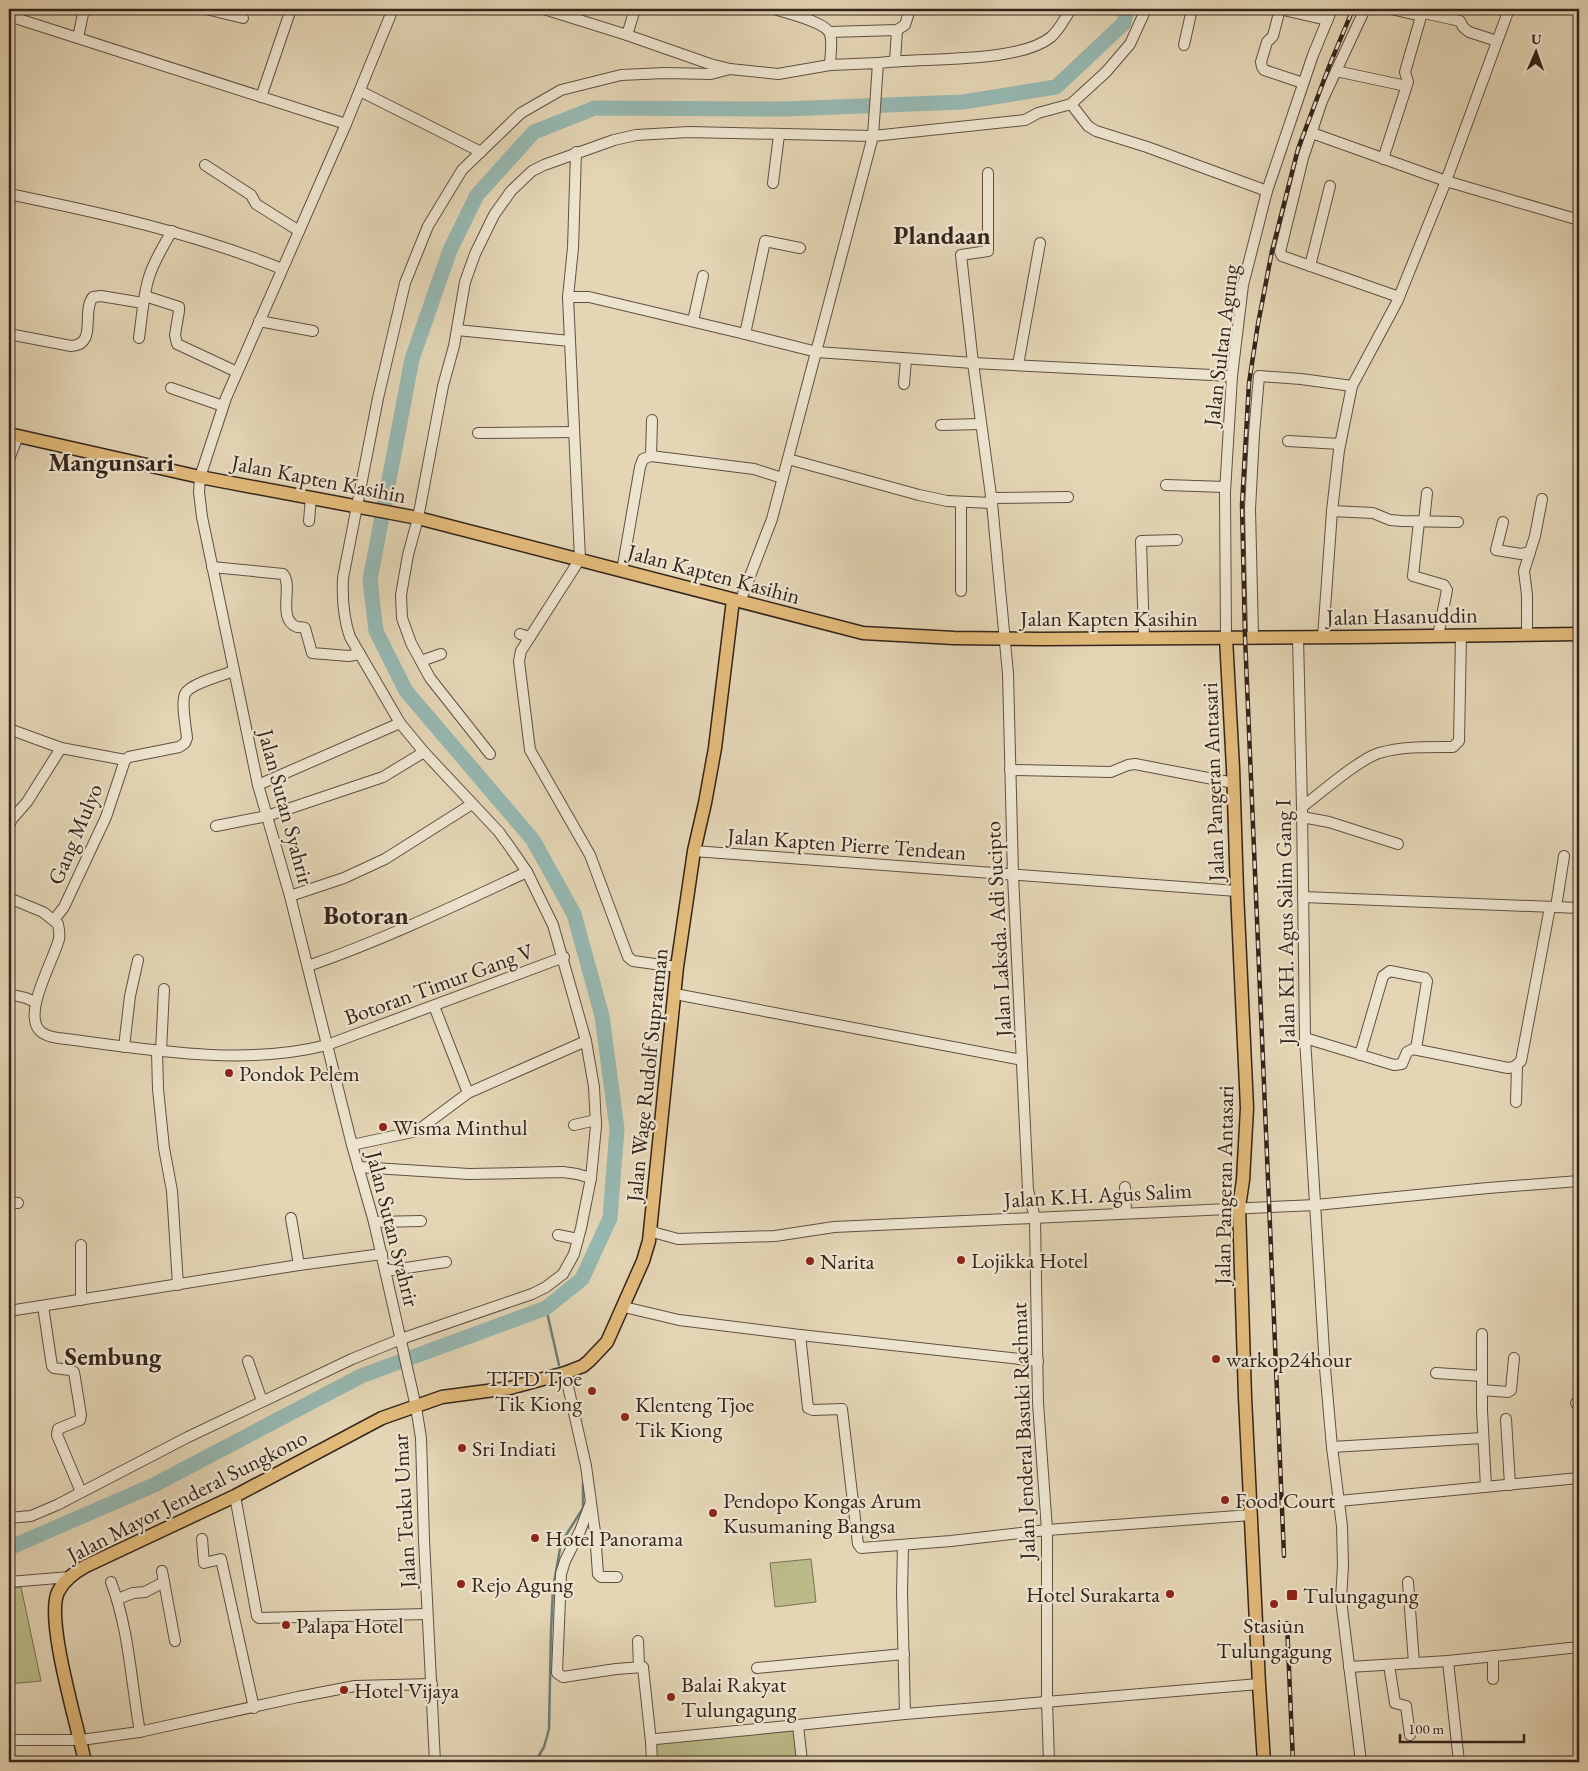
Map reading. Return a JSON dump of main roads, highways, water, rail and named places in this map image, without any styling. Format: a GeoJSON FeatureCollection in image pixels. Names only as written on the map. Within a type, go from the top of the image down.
{"type":"FeatureCollection","features":[{"type":"Feature","properties":{"kind":"main road","name":"Jalan Kapten Kasihin"},"geometry":{"type":"LineString","coordinates":[[13,435],[200,477],[361,506],[416,518],[580,559],[863,634],[1004,638],[1226,638]]}},
{"type":"Feature","properties":{"kind":"main road","name":"Jalan Wage Rudolf Supratman"},"geometry":{"type":"LineString","coordinates":[[416,1407],[442,1398],[510,1388],[565,1373],[589,1362],[607,1342],[647,1251],[677,967],[694,851],[712,770],[737,601]]}},
{"type":"Feature","properties":{"kind":"main road","name":"Jalan Hasanuddin"},"geometry":{"type":"LineString","coordinates":[[1226,638],[1579,634]]}},
{"type":"Feature","properties":{"kind":"main road","name":"Jalan Pangeran Antasari"},"geometry":{"type":"LineString","coordinates":[[1226,638],[1234,783],[1247,1108],[1243,1180],[1239,1207],[1258,1684],[1264,1762]]}},
{"type":"Feature","properties":{"kind":"main road","name":"Jalan Mayor Jenderal Sungkono"},"geometry":{"type":"LineString","coordinates":[[85,1762],[63,1672],[55,1611],[58,1590],[70,1577],[86,1566],[235,1496],[382,1418],[416,1407]]}},
{"type":"Feature","properties":{"kind":"waterway"},"geometry":{"type":"LineString","coordinates":[[9,1548],[154,1485],[361,1376],[546,1308],[582,1279],[610,1218],[617,1129],[602,1016],[574,914],[533,840],[406,691],[376,631],[370,580],[412,359],[450,250],[477,195],[534,132],[595,108],[785,109],[963,102],[1056,87],[1124,23],[1127,9]]}},
{"type":"Feature","properties":{"kind":"waterway"},"geometry":{"type":"LineString","coordinates":[[546,1308],[559,1365]]}},
{"type":"Feature","properties":{"kind":"waterway"},"geometry":{"type":"LineString","coordinates":[[535,1762],[544,1747],[549,1729],[553,1589],[561,1543],[583,1508],[583,1483]]}},
{"type":"Feature","properties":{"kind":"railway"},"geometry":{"type":"LineString","coordinates":[[1284,1556],[1245,637],[1242,505],[1249,383],[1272,251],[1298,149],[1353,9]]}},
{"type":"Feature","properties":{"kind":"railway"},"geometry":{"type":"LineString","coordinates":[[1287,1623],[1293,1762]]}},
{"type":"Feature","properties":{"kind":"place","name":"Pondok Pelem"},"geometry":{"type":"Point","coordinates":[229,1073]}},
{"type":"Feature","properties":{"kind":"place","name":"Wisma Minthul"},"geometry":{"type":"Point","coordinates":[383,1127]}},
{"type":"Feature","properties":{"kind":"place","name":"Lojikka Hotel"},"geometry":{"type":"Point","coordinates":[961,1260]}},
{"type":"Feature","properties":{"kind":"place","name":"Narita"},"geometry":{"type":"Point","coordinates":[810,1261]}},
{"type":"Feature","properties":{"kind":"place","name":"warkop24hour"},"geometry":{"type":"Point","coordinates":[1216,1359]}},
{"type":"Feature","properties":{"kind":"place","name":"TITD Tjoe Tik Kiong"},"geometry":{"type":"Point","coordinates":[592,1391]}},
{"type":"Feature","properties":{"kind":"place","name":"Klenteng Tjoe Tik Kiong"},"geometry":{"type":"Point","coordinates":[625,1417]}},
{"type":"Feature","properties":{"kind":"place","name":"Sri Indiati"},"geometry":{"type":"Point","coordinates":[462,1448]}},
{"type":"Feature","properties":{"kind":"place","name":"Food Court"},"geometry":{"type":"Point","coordinates":[1225,1500]}},
{"type":"Feature","properties":{"kind":"place","name":"Pendopo Kongas Arum Kusumaning Bangsa"},"geometry":{"type":"Point","coordinates":[713,1513]}},
{"type":"Feature","properties":{"kind":"place","name":"Hotel Panorama"},"geometry":{"type":"Point","coordinates":[535,1538]}},
{"type":"Feature","properties":{"kind":"place","name":"Rejo Agung"},"geometry":{"type":"Point","coordinates":[461,1584]}},
{"type":"Feature","properties":{"kind":"place","name":"Hotel Surakarta"},"geometry":{"type":"Point","coordinates":[1170,1594]}},
{"type":"Feature","properties":{"kind":"place","name":"Tulungagung"},"geometry":{"type":"Point","coordinates":[1292,1595]}},
{"type":"Feature","properties":{"kind":"place","name":"Stasiun Tulungagung"},"geometry":{"type":"Point","coordinates":[1274,1604]}},
{"type":"Feature","properties":{"kind":"place","name":"Palapa Hotel"},"geometry":{"type":"Point","coordinates":[286,1625]}},
{"type":"Feature","properties":{"kind":"place","name":"Hotel Vijaya"},"geometry":{"type":"Point","coordinates":[344,1690]}},
{"type":"Feature","properties":{"kind":"place","name":"Balai Rakyat Tulungagung"},"geometry":{"type":"Point","coordinates":[671,1697]}},
{"type":"Feature","properties":{"kind":"district","name":"Plandaan"},"geometry":{"type":"Point","coordinates":[942,235]}},
{"type":"Feature","properties":{"kind":"district","name":"Mangunsari"},"geometry":{"type":"Point","coordinates":[111,462]}},
{"type":"Feature","properties":{"kind":"district","name":"Botoran"},"geometry":{"type":"Point","coordinates":[366,915]}},
{"type":"Feature","properties":{"kind":"district","name":"Sembung"},"geometry":{"type":"Point","coordinates":[113,1356]}}]}
